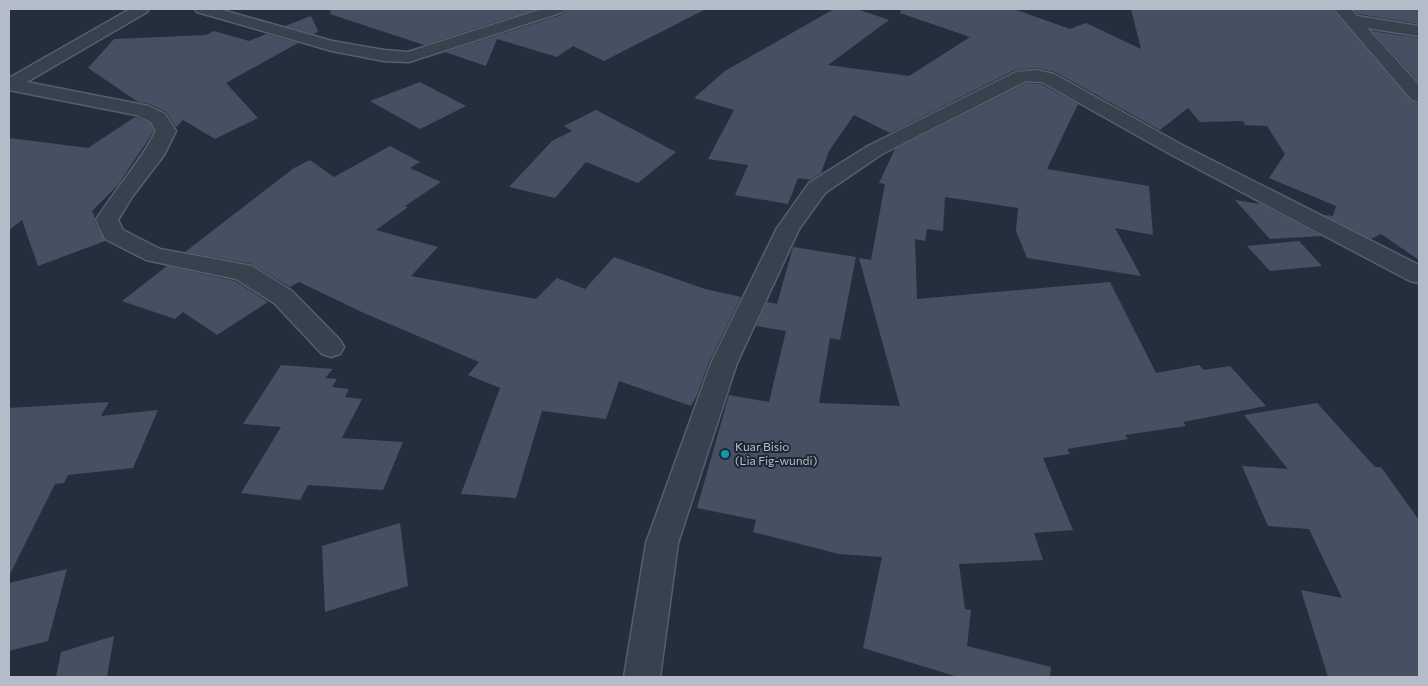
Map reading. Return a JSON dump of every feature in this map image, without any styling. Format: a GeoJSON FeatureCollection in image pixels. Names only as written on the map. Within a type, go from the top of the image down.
{"type":"FeatureCollection","features":[{"type":"Feature","properties":{"kind":"street"},"geometry":{"type":"LineString","coordinates":[[9,84],[141,9]]}},
{"type":"Feature","properties":{"kind":"street"},"geometry":{"type":"LineString","coordinates":[[203,9],[313,41],[392,56],[408,56],[557,9]]}},
{"type":"Feature","properties":{"kind":"street"},"geometry":{"type":"LineString","coordinates":[[1346,14],[1419,31]]}},
{"type":"Feature","properties":{"kind":"street"},"geometry":{"type":"LineString","coordinates":[[1346,14],[1419,96]]}},
{"type":"Feature","properties":{"kind":"street"},"geometry":{"type":"LineString","coordinates":[[642,677],[662,543],[724,363],[788,228],[817,188],[875,150],[1022,76],[1036,75],[1048,78],[1177,150],[1419,274]]}},
{"type":"Feature","properties":{"kind":"street"},"geometry":{"type":"LineString","coordinates":[[9,84],[142,110],[158,118],[166,131],[154,156],[122,194],[107,220],[113,234],[154,255],[243,272],[283,297],[331,347]]}},
{"type":"Feature","properties":{"kind":"building"},"geometry":{"type":"Polygon","coordinates":[[[331,9],[537,9],[424,45],[330,14],[331,9]]]}},
{"type":"Feature","properties":{"kind":"building"},"geometry":{"type":"Polygon","coordinates":[[[567,9],[706,9],[604,61],[573,46],[557,57],[497,39],[486,66],[445,52],[564,14],[567,9]]]}},
{"type":"Feature","properties":{"kind":"building"},"geometry":{"type":"Polygon","coordinates":[[[834,9],[857,9],[889,20],[828,65],[909,76],[970,37],[900,13],[901,9],[1014,9],[1070,29],[1086,23],[1141,49],[1131,9],[1332,9],[1411,101],[1419,104],[1419,260],[1381,234],[1371,239],[1324,215],[1333,216],[1336,206],[1269,178],[1285,154],[1267,126],[1245,125],[1243,121],[1200,122],[1188,108],[1160,130],[1055,72],[1036,68],[1015,70],[890,133],[854,115],[829,151],[821,173],[810,180],[798,178],[788,204],[735,195],[748,165],[708,159],[734,110],[694,98],[725,71],[834,9]]]}},
{"type":"Feature","properties":{"kind":"building"},"geometry":{"type":"Polygon","coordinates":[[[1353,9],[1419,9],[1419,24],[1358,14],[1353,9]]]}},
{"type":"Feature","properties":{"kind":"building"},"geometry":{"type":"Polygon","coordinates":[[[311,16],[318,31],[314,34],[285,26],[311,16]]]}},
{"type":"Feature","properties":{"kind":"building"},"geometry":{"type":"Polygon","coordinates":[[[214,31],[249,41],[266,34],[298,43],[226,83],[258,118],[215,139],[183,120],[176,127],[166,112],[150,104],[138,102],[88,68],[114,39],[206,35],[214,31]]]}},
{"type":"Feature","properties":{"kind":"building"},"geometry":{"type":"Polygon","coordinates":[[[1372,31],[1419,38],[1419,82],[1372,31]]]}},
{"type":"Feature","properties":{"kind":"building"},"geometry":{"type":"Polygon","coordinates":[[[420,82],[466,106],[420,129],[370,101],[420,82]]]}},
{"type":"Feature","properties":{"kind":"building"},"geometry":{"type":"Polygon","coordinates":[[[1026,83],[1041,84],[1078,104],[1047,169],[1149,186],[1153,235],[1115,228],[1141,276],[1027,258],[1016,231],[1018,208],[945,197],[943,231],[927,229],[925,241],[915,239],[917,299],[1110,282],[1156,373],[1199,365],[1204,370],[1230,366],[1266,406],[1183,422],[1186,426],[1125,435],[1128,439],[1067,449],[1070,454],[1043,458],[1073,530],[1034,533],[1043,560],[959,564],[965,609],[971,610],[967,646],[1051,667],[1050,677],[958,677],[863,648],[882,557],[839,554],[753,532],[756,520],[697,508],[729,395],[769,402],[786,331],[756,326],[767,302],[777,304],[793,247],[856,257],[840,340],[830,338],[819,403],[900,406],[859,258],[871,260],[885,184],[879,183],[895,149],[1026,83]]]}},
{"type":"Feature","properties":{"kind":"building"},"geometry":{"type":"Polygon","coordinates":[[[596,110],[676,152],[638,183],[586,162],[555,198],[509,187],[552,141],[572,131],[564,126],[596,110]]]}},
{"type":"Feature","properties":{"kind":"building"},"geometry":{"type":"Polygon","coordinates":[[[135,117],[150,123],[154,131],[118,185],[92,211],[95,218],[94,221],[105,241],[38,266],[22,220],[9,230],[9,138],[88,148],[135,117]]]}},
{"type":"Feature","properties":{"kind":"building"},"geometry":{"type":"Polygon","coordinates":[[[390,146],[420,162],[410,168],[441,182],[405,206],[408,207],[376,230],[438,247],[411,276],[536,299],[557,278],[585,289],[614,257],[705,289],[741,297],[709,362],[691,406],[619,381],[606,419],[542,411],[516,498],[461,494],[500,388],[468,375],[479,362],[366,314],[299,282],[290,287],[252,264],[185,252],[294,168],[310,160],[334,177],[390,146]]]}},
{"type":"Feature","properties":{"kind":"building"},"geometry":{"type":"Polygon","coordinates":[[[1235,200],[1261,204],[1322,236],[1270,239],[1235,200]]]}},
{"type":"Feature","properties":{"kind":"building"},"geometry":{"type":"Polygon","coordinates":[[[1299,241],[1322,266],[1270,271],[1247,246],[1299,241]]]}},
{"type":"Feature","properties":{"kind":"building"},"geometry":{"type":"Polygon","coordinates":[[[167,266],[235,281],[268,302],[217,335],[183,312],[175,319],[122,301],[167,266]]]}},
{"type":"Feature","properties":{"kind":"building"},"geometry":{"type":"Polygon","coordinates":[[[281,365],[333,369],[325,378],[337,379],[332,387],[349,389],[345,397],[362,399],[342,438],[403,442],[383,490],[308,485],[300,500],[241,493],[281,427],[243,424],[281,365]]]}},
{"type":"Feature","properties":{"kind":"building"},"geometry":{"type":"Polygon","coordinates":[[[109,402],[101,416],[158,410],[133,468],[68,475],[64,483],[55,484],[9,576],[9,408],[109,402]]]}},
{"type":"Feature","properties":{"kind":"building"},"geometry":{"type":"Polygon","coordinates":[[[1317,403],[1375,467],[1381,467],[1419,520],[1419,677],[1328,677],[1301,590],[1342,598],[1309,529],[1268,526],[1242,466],[1288,469],[1244,415],[1317,403]]]}},
{"type":"Feature","properties":{"kind":"building"},"geometry":{"type":"Polygon","coordinates":[[[400,523],[408,586],[325,612],[322,546],[400,523]]]}},
{"type":"Feature","properties":{"kind":"building"},"geometry":{"type":"Polygon","coordinates":[[[67,569],[48,641],[9,651],[9,583],[67,569]]]}},
{"type":"Feature","properties":{"kind":"building"},"geometry":{"type":"Polygon","coordinates":[[[114,636],[107,677],[56,677],[61,652],[114,636]]]}},
{"type":"Feature","properties":{"kind":"place","name":"Kuar Bisio (Lia Fig-wundi)"},"geometry":{"type":"Point","coordinates":[725,454]}}]}
